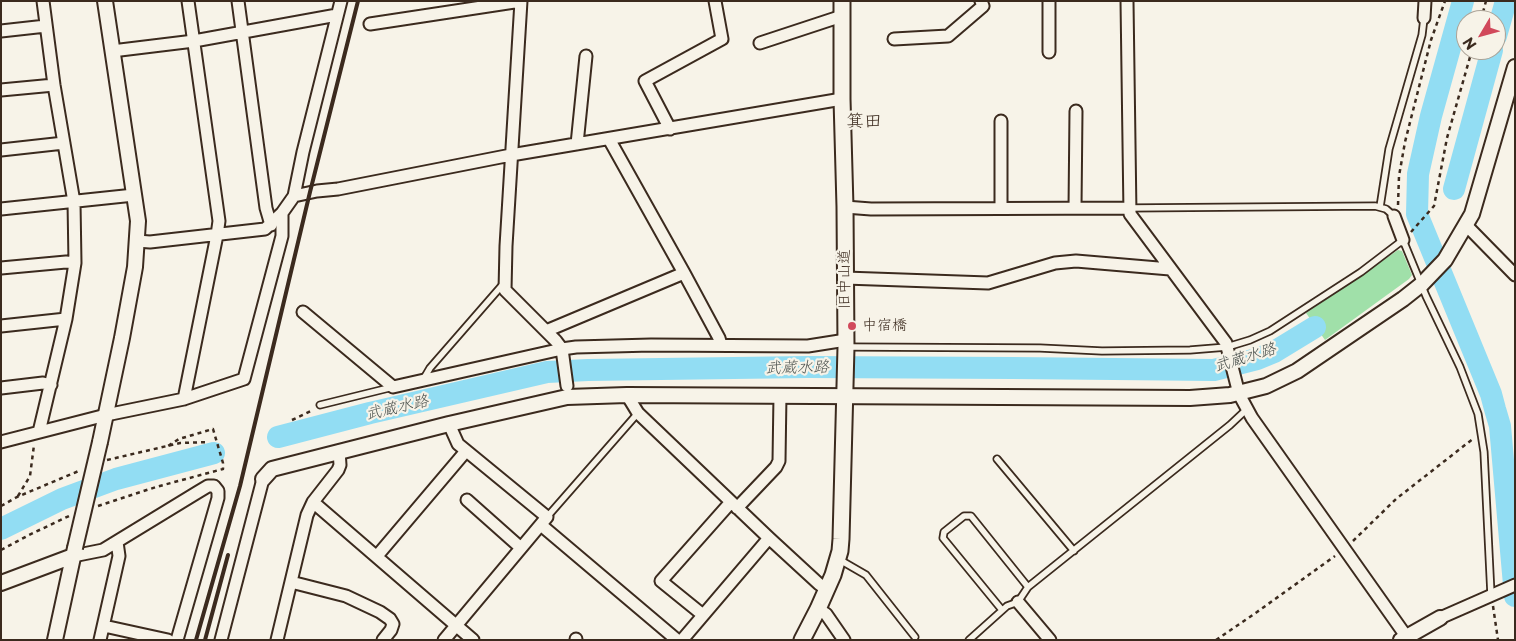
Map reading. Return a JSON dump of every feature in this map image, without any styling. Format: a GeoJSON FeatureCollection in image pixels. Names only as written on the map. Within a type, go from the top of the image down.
{"type":"FeatureCollection","features":[{"type":"Feature","properties":{"kind":"main road","name":"旧中山道"},"geometry":{"type":"LineString","coordinates":[[802,640],[818,609],[838,559],[841,539],[846,393],[842,9]]}},
{"type":"Feature","properties":{"kind":"street"},"geometry":{"type":"LineString","coordinates":[[40,432],[66,319],[75,263],[74,202],[54,85],[43,1]]}},
{"type":"Feature","properties":{"kind":"street"},"geometry":{"type":"LineString","coordinates":[[55,640],[106,415],[135,267],[138,221],[105,1]]}},
{"type":"Feature","properties":{"kind":"street"},"geometry":{"type":"LineString","coordinates":[[184,399],[219,221],[188,1]]}},
{"type":"Feature","properties":{"kind":"street"},"geometry":{"type":"LineString","coordinates":[[238,1],[266,208],[271,225]]}},
{"type":"Feature","properties":{"kind":"street"},"geometry":{"type":"LineString","coordinates":[[137,241],[150,242],[265,229],[282,213],[294,196],[341,1]]}},
{"type":"Feature","properties":{"kind":"street"},"geometry":{"type":"LineString","coordinates":[[370,24],[521,1],[505,290],[546,331],[562,353],[567,392]]}},
{"type":"Feature","properties":{"kind":"street"},"geometry":{"type":"LineString","coordinates":[[670,129],[645,81],[722,39],[715,1]]}},
{"type":"Feature","properties":{"kind":"street"},"geometry":{"type":"LineString","coordinates":[[894,39],[948,36],[983,6],[981,1]]}},
{"type":"Feature","properties":{"kind":"street"},"geometry":{"type":"LineString","coordinates":[[1049,1],[1049,52]]}},
{"type":"Feature","properties":{"kind":"street"},"geometry":{"type":"LineString","coordinates":[[1127,1],[1130,214],[1226,343],[1237,389],[1247,409],[1404,638],[1440,618],[1515,585]]}},
{"type":"Feature","properties":{"kind":"street"},"geometry":{"type":"LineString","coordinates":[[1424,18],[1425,1]]}},
{"type":"Feature","properties":{"kind":"street"},"geometry":{"type":"LineString","coordinates":[[760,43],[842,9]]}},
{"type":"Feature","properties":{"kind":"street"},"geometry":{"type":"LineString","coordinates":[[112,50],[194,41],[337,14]]}},
{"type":"Feature","properties":{"kind":"street"},"geometry":{"type":"LineString","coordinates":[[1,31],[46,26]]}},
{"type":"Feature","properties":{"kind":"street"},"geometry":{"type":"LineString","coordinates":[[577,144],[586,56]]}},
{"type":"Feature","properties":{"kind":"street"},"geometry":{"type":"LineString","coordinates":[[220,640],[264,479],[272,468],[449,424],[567,392],[627,395],[846,393],[1190,398],[1276,382],[1297,371],[1396,304],[1424,282],[1445,260],[1466,225],[1482,183],[1515,67]]}},
{"type":"Feature","properties":{"kind":"street"},"geometry":{"type":"LineString","coordinates":[[1,90],[54,85]]}},
{"type":"Feature","properties":{"kind":"street"},"geometry":{"type":"LineString","coordinates":[[294,196],[511,155],[842,99]]}},
{"type":"Feature","properties":{"kind":"street"},"geometry":{"type":"LineString","coordinates":[[1075,208],[1076,111]]}},
{"type":"Feature","properties":{"kind":"street"},"geometry":{"type":"LineString","coordinates":[[1001,208],[1002,121]]}},
{"type":"Feature","properties":{"kind":"street"},"geometry":{"type":"LineString","coordinates":[[609,139],[684,273],[721,345]]}},
{"type":"Feature","properties":{"kind":"street"},"geometry":{"type":"LineString","coordinates":[[1,150],[64,143]]}},
{"type":"Feature","properties":{"kind":"street"},"geometry":{"type":"LineString","coordinates":[[1,209],[134,195]]}},
{"type":"Feature","properties":{"kind":"street"},"geometry":{"type":"LineString","coordinates":[[845,208],[1129,208]]}},
{"type":"Feature","properties":{"kind":"street"},"geometry":{"type":"LineString","coordinates":[[1,442],[106,415],[184,399],[244,379],[282,236],[282,213]]}},
{"type":"Feature","properties":{"kind":"street"},"geometry":{"type":"LineString","coordinates":[[1394,216],[1405,238]]}},
{"type":"Feature","properties":{"kind":"street"},"geometry":{"type":"LineString","coordinates":[[1466,225],[1515,275]]}},
{"type":"Feature","properties":{"kind":"street"},"geometry":{"type":"LineString","coordinates":[[845,278],[988,283],[1055,263],[1076,261],[1170,269]]}},
{"type":"Feature","properties":{"kind":"street"},"geometry":{"type":"LineString","coordinates":[[1,268],[66,262],[75,263]]}},
{"type":"Feature","properties":{"kind":"street"},"geometry":{"type":"LineString","coordinates":[[546,331],[684,273]]}},
{"type":"Feature","properties":{"kind":"street"},"geometry":{"type":"LineString","coordinates":[[303,312],[393,387],[597,345],[846,346]]}},
{"type":"Feature","properties":{"kind":"street"},"geometry":{"type":"LineString","coordinates":[[1,326],[66,319]]}},
{"type":"Feature","properties":{"kind":"street"},"geometry":{"type":"LineString","coordinates":[[1,388],[51,385]]}},
{"type":"Feature","properties":{"kind":"street"},"geometry":{"type":"LineString","coordinates":[[627,395],[638,413],[734,505],[826,589]]}},
{"type":"Feature","properties":{"kind":"street"},"geometry":{"type":"LineString","coordinates":[[703,615],[661,582],[734,505],[776,467],[779,461],[780,395]]}},
{"type":"Feature","properties":{"kind":"street"},"geometry":{"type":"LineString","coordinates":[[449,424],[458,444],[677,640]]}},
{"type":"Feature","properties":{"kind":"street"},"geometry":{"type":"LineString","coordinates":[[279,639],[307,515],[314,502],[338,470],[340,465],[339,451]]}},
{"type":"Feature","properties":{"kind":"street"},"geometry":{"type":"LineString","coordinates":[[377,556],[466,451]]}},
{"type":"Feature","properties":{"kind":"street"},"geometry":{"type":"LineString","coordinates":[[1,583],[74,552],[103,550],[208,486],[214,486],[218,491],[218,498],[177,640]]}},
{"type":"Feature","properties":{"kind":"street"},"geometry":{"type":"LineString","coordinates":[[467,500],[521,548]]}},
{"type":"Feature","properties":{"kind":"street"},"geometry":{"type":"LineString","coordinates":[[314,502],[473,640]]}},
{"type":"Feature","properties":{"kind":"street"},"geometry":{"type":"LineString","coordinates":[[444,640],[544,521]]}},
{"type":"Feature","properties":{"kind":"street"},"geometry":{"type":"LineString","coordinates":[[682,640],[770,538]]}},
{"type":"Feature","properties":{"kind":"street"},"geometry":{"type":"LineString","coordinates":[[100,640],[119,556],[117,542]]}},
{"type":"Feature","properties":{"kind":"street"},"geometry":{"type":"LineString","coordinates":[[291,582],[346,596],[380,612],[390,619],[393,624],[391,630],[382,640]]}},
{"type":"Feature","properties":{"kind":"street"},"geometry":{"type":"LineString","coordinates":[[1018,602],[1050,640]]}},
{"type":"Feature","properties":{"kind":"street"},"geometry":{"type":"LineString","coordinates":[[818,609],[826,614],[844,640]]}},
{"type":"Feature","properties":{"kind":"street"},"geometry":{"type":"LineString","coordinates":[[104,626],[168,640]]}},
{"type":"Feature","properties":{"kind":"lane"},"geometry":{"type":"LineString","coordinates":[[1380,207],[1388,149],[1422,35],[1424,18]]}},
{"type":"Feature","properties":{"kind":"lane"},"geometry":{"type":"LineString","coordinates":[[1129,208],[1375,206],[1386,209],[1394,216]]}},
{"type":"Feature","properties":{"kind":"lane"},"geometry":{"type":"LineString","coordinates":[[846,346],[1040,348],[1102,351],[1228,350],[1270,331],[1361,272],[1405,238],[1460,366],[1478,414],[1484,452],[1495,594]]}},
{"type":"Feature","properties":{"kind":"lane"},"geometry":{"type":"LineString","coordinates":[[423,380],[430,368],[505,282]]}},
{"type":"Feature","properties":{"kind":"lane"},"geometry":{"type":"LineString","coordinates":[[320,405],[393,387]]}},
{"type":"Feature","properties":{"kind":"lane"},"geometry":{"type":"LineString","coordinates":[[970,640],[1007,606],[1018,602],[1028,588],[1230,425],[1247,409]]}},
{"type":"Feature","properties":{"kind":"lane"},"geometry":{"type":"LineString","coordinates":[[544,521],[638,413]]}},
{"type":"Feature","properties":{"kind":"lane"},"geometry":{"type":"LineString","coordinates":[[997,458],[1074,552]]}},
{"type":"Feature","properties":{"kind":"lane"},"geometry":{"type":"LineString","coordinates":[[1002,610],[943,538],[944,532],[964,516],[971,516],[1028,588]]}},
{"type":"Feature","properties":{"kind":"lane"},"geometry":{"type":"LineString","coordinates":[[838,559],[866,575],[916,637]]}},
{"type":"Feature","properties":{"kind":"path"},"geometry":{"type":"LineString","coordinates":[[1394,216],[1398,205],[1399,176],[1404,142],[1432,40],[1445,1]]}},
{"type":"Feature","properties":{"kind":"path"},"geometry":{"type":"LineString","coordinates":[[1405,238],[1434,206],[1446,138],[1469,60]]}},
{"type":"Feature","properties":{"kind":"path"},"geometry":{"type":"LineString","coordinates":[[292,420],[313,410]]}},
{"type":"Feature","properties":{"kind":"path"},"geometry":{"type":"LineString","coordinates":[[91,509],[156,487],[223,469],[223,462],[213,428],[179,439],[168,446],[180,443],[209,442]]}},
{"type":"Feature","properties":{"kind":"path"},"geometry":{"type":"LineString","coordinates":[[17,497],[30,476],[33,446],[40,432]]}},
{"type":"Feature","properties":{"kind":"path"},"geometry":{"type":"LineString","coordinates":[[1,550],[72,515]]}},
{"type":"Feature","properties":{"kind":"path"},"geometry":{"type":"LineString","coordinates":[[1495,594],[1498,640]]}},
{"type":"Feature","properties":{"kind":"green space"},"geometry":{"type":"Polygon","coordinates":[[[1398,250],[1402,251],[1412,275],[1409,279],[1325,340],[1306,313],[1398,250]]]}},
{"type":"Feature","properties":{"kind":"waterway"},"geometry":{"type":"LineString","coordinates":[[1463,1],[1431,116],[1418,174],[1417,214],[1491,394],[1500,426],[1515,596]]}},
{"type":"Feature","properties":{"kind":"waterway","name":"武蔵水路"},"geometry":{"type":"LineString","coordinates":[[1503,10],[1506,1]]}},
{"type":"Feature","properties":{"kind":"waterway","name":"武蔵水路"},"geometry":{"type":"LineString","coordinates":[[1454,189],[1489,60]]}},
{"type":"Feature","properties":{"kind":"waterway","name":"武蔵水路"},"geometry":{"type":"LineString","coordinates":[[278,437],[370,413],[547,372],[807,367],[1214,370],[1257,359],[1274,352],[1315,327]]}},
{"type":"Feature","properties":{"kind":"waterway","name":"武蔵水路"},"geometry":{"type":"LineString","coordinates":[[1,529],[62,499],[116,479],[214,453]]}},
{"type":"Feature","properties":{"kind":"railway"},"geometry":{"type":"LineString","coordinates":[[196,640],[240,486],[358,1]]}},
{"type":"Feature","properties":{"kind":"railway"},"geometry":{"type":"LineString","coordinates":[[205,640],[228,555]]}},
{"type":"Feature","properties":{"kind":"place","name":"中宿橋"},"geometry":{"type":"Point","coordinates":[852,326]}},
{"type":"Feature","properties":{"kind":"district","name":"箕田"},"geometry":{"type":"Point","coordinates":[864,122]}}]}
